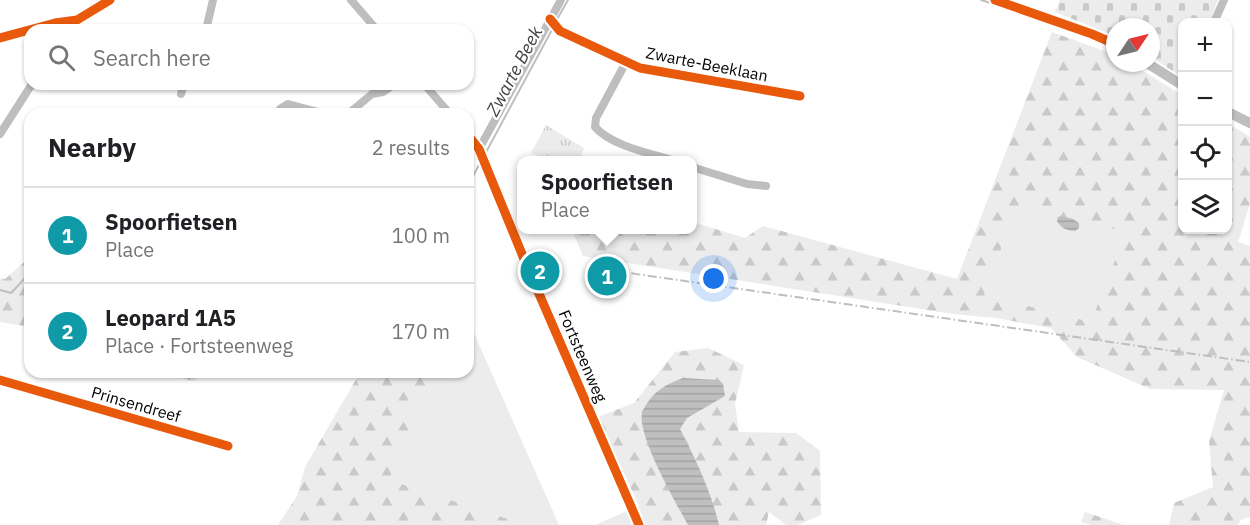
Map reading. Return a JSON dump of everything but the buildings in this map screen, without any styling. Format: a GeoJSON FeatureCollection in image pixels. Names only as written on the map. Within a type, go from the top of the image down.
{"type":"FeatureCollection","features":[{"type":"Feature","properties":{"kind":"street"},"geometry":{"type":"LineString","coordinates":[[69,24],[110,0]]}},
{"type":"Feature","properties":{"kind":"street"},"geometry":{"type":"LineString","coordinates":[[207,24],[213,0]]}},
{"type":"Feature","properties":{"kind":"street"},"geometry":{"type":"LineString","coordinates":[[351,0],[372,24]]}},
{"type":"Feature","properties":{"kind":"street"},"geometry":{"type":"LineString","coordinates":[[479,149],[561,0]]}},
{"type":"Feature","properties":{"kind":"street"},"geometry":{"type":"LineString","coordinates":[[998,0],[1106,40]]}},
{"type":"Feature","properties":{"kind":"street"},"geometry":{"type":"LineString","coordinates":[[1216,18],[1224,0]]}},
{"type":"Feature","properties":{"kind":"street","name":"Zwarte-Beeklaan"},"geometry":{"type":"LineString","coordinates":[[550,19],[560,31],[640,68],[800,96]]}},
{"type":"Feature","properties":{"kind":"street"},"geometry":{"type":"LineString","coordinates":[[0,38],[24,31]]}},
{"type":"Feature","properties":{"kind":"street"},"geometry":{"type":"LineString","coordinates":[[627,62],[596,118],[595,127],[604,135],[659,156]]}},
{"type":"Feature","properties":{"kind":"street"},"geometry":{"type":"LineString","coordinates":[[1160,71],[1178,82]]}},
{"type":"Feature","properties":{"kind":"street"},"geometry":{"type":"LineString","coordinates":[[0,134],[28,90]]}},
{"type":"Feature","properties":{"kind":"street"},"geometry":{"type":"LineString","coordinates":[[181,94],[182,90]]}},
{"type":"Feature","properties":{"kind":"street"},"geometry":{"type":"LineString","coordinates":[[355,108],[372,94],[386,90]]}},
{"type":"Feature","properties":{"kind":"street"},"geometry":{"type":"LineString","coordinates":[[429,90],[445,108]]}},
{"type":"Feature","properties":{"kind":"street"},"geometry":{"type":"LineString","coordinates":[[282,108],[288,104],[303,108]]}},
{"type":"Feature","properties":{"kind":"street"},"geometry":{"type":"LineString","coordinates":[[1232,114],[1250,123]]}},
{"type":"Feature","properties":{"kind":"street","name":"Fortsteenweg"},"geometry":{"type":"LineString","coordinates":[[474,143],[479,149],[639,525]]}},
{"type":"Feature","properties":{"kind":"street"},"geometry":{"type":"LineString","coordinates":[[697,168],[747,184],[766,186]]}},
{"type":"Feature","properties":{"kind":"street","name":"Prinsendreef"},"geometry":{"type":"LineString","coordinates":[[0,380],[228,446]]}},
{"type":"Feature","properties":{"kind":"green space"},"geometry":{"type":"Polygon","coordinates":[[[1060,0],[1218,0],[1211,18],[1178,18],[1178,74],[1160,63],[1160,18],[1106,18],[1106,32],[1055,12],[1060,0]]]}},
{"type":"Feature","properties":{"kind":"green space"},"geometry":{"type":"Polygon","coordinates":[[[1052,32],[1106,52],[1106,72],[1145,72],[1178,93],[1178,234],[1232,234],[1232,126],[1250,137],[1250,204],[1238,242],[1250,246],[1250,517],[1241,520],[1238,525],[1169,525],[1174,503],[1213,487],[1209,441],[1224,390],[1150,389],[1077,357],[1051,328],[583,256],[574,234],[697,234],[697,223],[745,238],[763,226],[957,279],[1052,32]],[[1017,206],[984,295],[1091,322],[1126,232],[1017,206]]]}},
{"type":"Feature","properties":{"kind":"green space"},"geometry":{"type":"Polygon","coordinates":[[[546,125],[584,148],[581,156],[539,156],[531,153],[546,125]]]}},
{"type":"Feature","properties":{"kind":"green space"},"geometry":{"type":"Polygon","coordinates":[[[1017,206],[1061,216],[1058,217],[1065,230],[1075,231],[1076,222],[1073,219],[1126,232],[1091,322],[984,295],[1017,206]]]}},
{"type":"Feature","properties":{"kind":"green space"},"geometry":{"type":"Polygon","coordinates":[[[24,262],[24,326],[0,322],[0,278],[5,279],[24,262]]]}},
{"type":"Feature","properties":{"kind":"green space"},"geometry":{"type":"Polygon","coordinates":[[[474,333],[559,525],[526,525],[389,480],[429,378],[474,378],[474,333]]]}},
{"type":"Feature","properties":{"kind":"green space"},"geometry":{"type":"Polygon","coordinates":[[[708,348],[744,365],[735,404],[739,432],[796,433],[820,451],[821,515],[798,525],[786,525],[769,512],[766,525],[595,525],[639,506],[598,417],[634,403],[675,352],[708,348]]]}},
{"type":"Feature","properties":{"kind":"green space"},"geometry":{"type":"Polygon","coordinates":[[[180,378],[198,378],[194,381],[180,378]]]}},
{"type":"Feature","properties":{"kind":"green space"},"geometry":{"type":"Polygon","coordinates":[[[357,378],[429,378],[389,480],[526,525],[278,525],[297,496],[305,467],[357,378]]]}},
{"type":"Feature","properties":{"kind":"green space"},"geometry":{"type":"Polygon","coordinates":[[[1085,512],[1124,525],[1091,525],[1081,522],[1085,512]]]}},
{"type":"Feature","properties":{"kind":"shaded area"},"geometry":{"type":"Polygon","coordinates":[[[1061,216],[1079,223],[1079,228],[1075,231],[1062,227],[1057,221],[1061,216]]]}},
{"type":"Feature","properties":{"kind":"shaded area"},"geometry":{"type":"Polygon","coordinates":[[[683,378],[719,380],[723,384],[725,396],[687,418],[680,429],[712,500],[719,525],[688,525],[645,437],[642,411],[657,391],[683,378]]]}},
{"type":"Feature","properties":{"kind":"waterway","name":"Zwarte Beek"},"geometry":{"type":"LineString","coordinates":[[556,21],[568,0]]}},
{"type":"Feature","properties":{"kind":"waterway","name":"Zwarte Beek"},"geometry":{"type":"LineString","coordinates":[[981,0],[994,4]]}},
{"type":"Feature","properties":{"kind":"waterway","name":"Zwarte Beek"},"geometry":{"type":"LineString","coordinates":[[484,156],[554,26]]}},
{"type":"Feature","properties":{"kind":"waterway","name":"Zwarte Beek"},"geometry":{"type":"LineString","coordinates":[[474,174],[481,161]]}},
{"type":"Feature","properties":{"kind":"waterway","name":"Zwarte Beek"},"geometry":{"type":"LineString","coordinates":[[0,290],[11,293],[24,279]]}},
{"type":"Feature","properties":{"kind":"railway"},"geometry":{"type":"LineString","coordinates":[[615,271],[1250,362]]}},
{"type":"Feature","properties":{"kind":"cycle path"},"geometry":{"type":"LineString","coordinates":[[51,24],[77,20],[110,0]]}},
{"type":"Feature","properties":{"kind":"cycle path"},"geometry":{"type":"LineString","coordinates":[[995,0],[1106,40]]}},
{"type":"Feature","properties":{"kind":"cycle path"},"geometry":{"type":"LineString","coordinates":[[550,19],[560,31],[640,68],[800,96]]}},
{"type":"Feature","properties":{"kind":"cycle path"},"geometry":{"type":"LineString","coordinates":[[0,38],[24,31]]}},
{"type":"Feature","properties":{"kind":"cycle path"},"geometry":{"type":"LineString","coordinates":[[474,143],[479,149],[639,525]]}},
{"type":"Feature","properties":{"kind":"cycle path"},"geometry":{"type":"LineString","coordinates":[[0,380],[228,446]]}},
{"type":"Feature","properties":{"kind":"place","name":"Leopard 1A5"},"geometry":{"type":"Point","coordinates":[540,271]}},
{"type":"Feature","properties":{"kind":"place","name":"Spoorfietsen"},"geometry":{"type":"Point","coordinates":[607,276]}}]}
